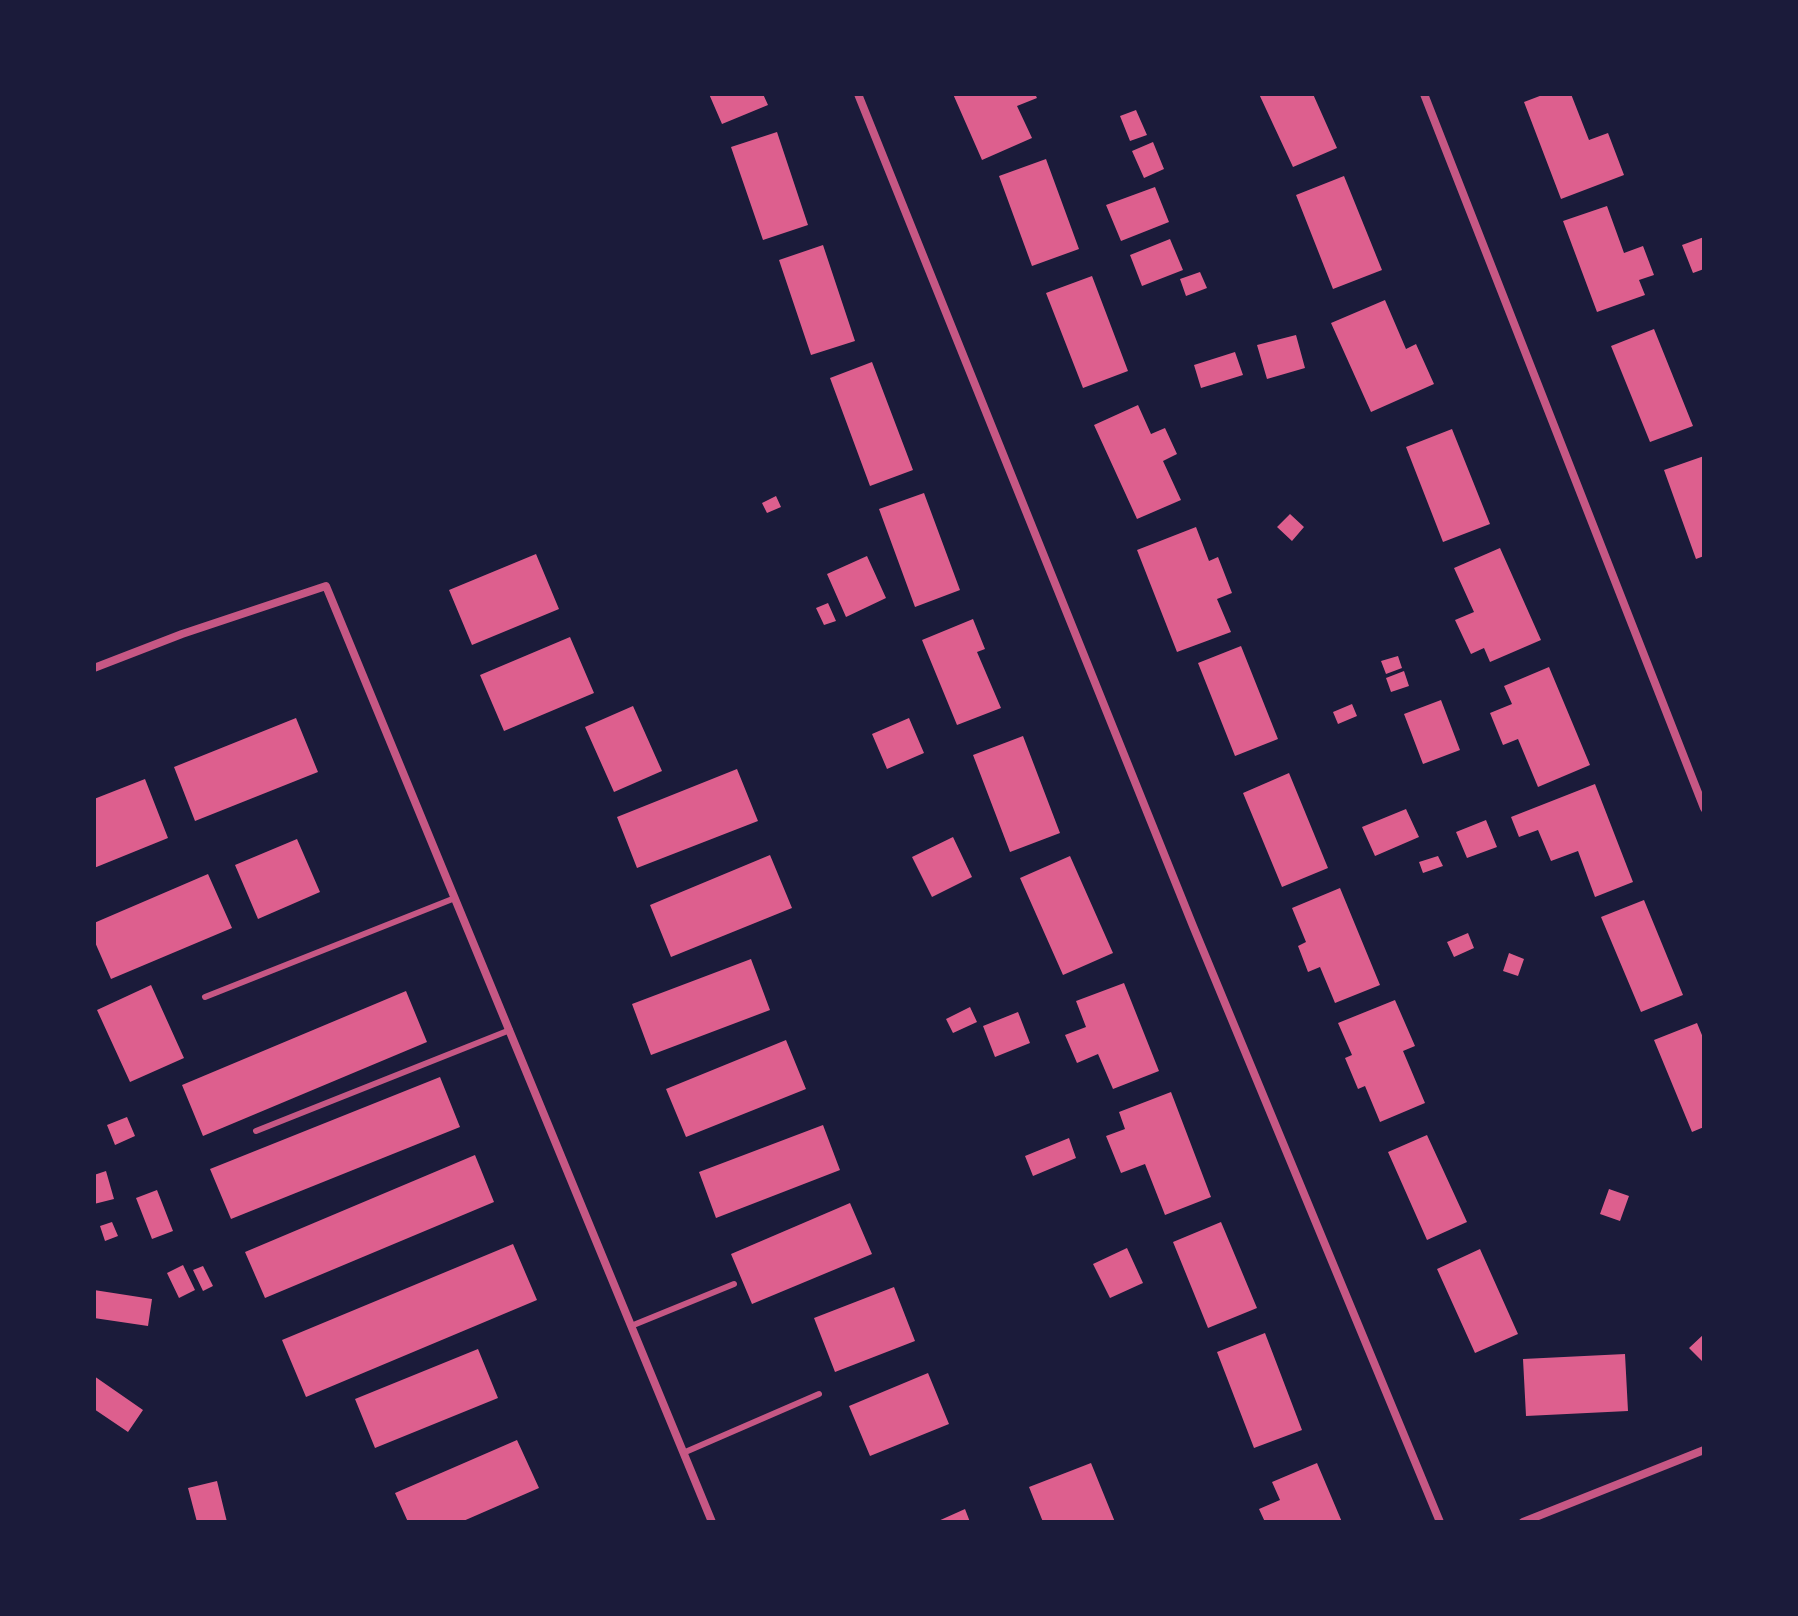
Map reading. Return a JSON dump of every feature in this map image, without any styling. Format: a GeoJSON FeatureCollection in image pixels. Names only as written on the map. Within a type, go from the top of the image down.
{"type":"FeatureCollection","features":[{"type":"Feature","properties":{"kind":"street"},"geometry":{"type":"LineString","coordinates":[[858,94],[1187,912],[1440,1522]]}},
{"type":"Feature","properties":{"kind":"street"},"geometry":{"type":"LineString","coordinates":[[1424,94],[1704,808]]}},
{"type":"Feature","properties":{"kind":"street"},"geometry":{"type":"LineString","coordinates":[[94,668],[182,634],[326,586],[712,1522]]}},
{"type":"Feature","properties":{"kind":"street"},"geometry":{"type":"LineString","coordinates":[[1523,1522],[1704,1450]]}},
{"type":"Feature","properties":{"kind":"lane"},"geometry":{"type":"LineString","coordinates":[[205,997],[455,898]]}},
{"type":"Feature","properties":{"kind":"lane"},"geometry":{"type":"LineString","coordinates":[[256,1131],[510,1030]]}},
{"type":"Feature","properties":{"kind":"lane"},"geometry":{"type":"LineString","coordinates":[[631,1326],[734,1284]]}},
{"type":"Feature","properties":{"kind":"lane"},"geometry":{"type":"LineString","coordinates":[[683,1453],[819,1394]]}},
{"type":"Feature","properties":{"kind":"building"},"geometry":{"type":"Polygon","coordinates":[[[709,94],[763,94],[768,105],[722,124],[709,94]]]}},
{"type":"Feature","properties":{"kind":"building"},"geometry":{"type":"Polygon","coordinates":[[[953,94],[1035,94],[1037,98],[1017,106],[1032,138],[982,160],[953,94]]]}},
{"type":"Feature","properties":{"kind":"building"},"geometry":{"type":"Polygon","coordinates":[[[1259,94],[1313,94],[1337,148],[1293,167],[1259,94]]]}},
{"type":"Feature","properties":{"kind":"building"},"geometry":{"type":"Polygon","coordinates":[[[1545,94],[1571,94],[1589,140],[1608,133],[1624,175],[1561,199],[1524,102],[1545,94]]]}},
{"type":"Feature","properties":{"kind":"building"},"geometry":{"type":"Polygon","coordinates":[[[1136,110],[1147,135],[1130,141],[1120,116],[1136,110]]]}},
{"type":"Feature","properties":{"kind":"building"},"geometry":{"type":"Polygon","coordinates":[[[777,132],[808,225],[763,240],[731,147],[777,132]]]}},
{"type":"Feature","properties":{"kind":"building"},"geometry":{"type":"Polygon","coordinates":[[[1153,142],[1164,169],[1144,178],[1132,151],[1153,142]]]}},
{"type":"Feature","properties":{"kind":"building"},"geometry":{"type":"Polygon","coordinates":[[[1046,159],[1079,249],[1032,266],[999,176],[1046,159]]]}},
{"type":"Feature","properties":{"kind":"building"},"geometry":{"type":"Polygon","coordinates":[[[1344,176],[1382,270],[1333,289],[1296,195],[1344,176]]]}},
{"type":"Feature","properties":{"kind":"building"},"geometry":{"type":"Polygon","coordinates":[[[1155,187],[1169,222],[1121,241],[1106,205],[1155,187]]]}},
{"type":"Feature","properties":{"kind":"building"},"geometry":{"type":"Polygon","coordinates":[[[1607,206],[1624,253],[1643,246],[1654,275],[1639,280],[1645,295],[1597,312],[1563,221],[1607,206]]]}},
{"type":"Feature","properties":{"kind":"building"},"geometry":{"type":"Polygon","coordinates":[[[1704,237],[1704,269],[1693,273],[1682,245],[1704,237]]]}},
{"type":"Feature","properties":{"kind":"building"},"geometry":{"type":"Polygon","coordinates":[[[1170,239],[1183,270],[1142,286],[1130,255],[1170,239]]]}},
{"type":"Feature","properties":{"kind":"building"},"geometry":{"type":"Polygon","coordinates":[[[823,245],[855,341],[811,355],[779,260],[823,245]]]}},
{"type":"Feature","properties":{"kind":"building"},"geometry":{"type":"Polygon","coordinates":[[[1200,272],[1207,288],[1186,296],[1180,279],[1200,272]]]}},
{"type":"Feature","properties":{"kind":"building"},"geometry":{"type":"Polygon","coordinates":[[[1092,276],[1128,371],[1083,388],[1046,293],[1092,276]]]}},
{"type":"Feature","properties":{"kind":"building"},"geometry":{"type":"Polygon","coordinates":[[[1385,300],[1406,349],[1416,344],[1434,384],[1371,412],[1331,323],[1385,300]]]}},
{"type":"Feature","properties":{"kind":"building"},"geometry":{"type":"Polygon","coordinates":[[[1654,329],[1693,426],[1650,442],[1611,346],[1654,329]]]}},
{"type":"Feature","properties":{"kind":"building"},"geometry":{"type":"Polygon","coordinates":[[[1296,335],[1305,368],[1267,379],[1257,345],[1296,335]]]}},
{"type":"Feature","properties":{"kind":"building"},"geometry":{"type":"Polygon","coordinates":[[[1235,352],[1243,375],[1201,388],[1194,365],[1235,352]]]}},
{"type":"Feature","properties":{"kind":"building"},"geometry":{"type":"Polygon","coordinates":[[[872,362],[913,470],[870,486],[830,378],[872,362]]]}},
{"type":"Feature","properties":{"kind":"building"},"geometry":{"type":"Polygon","coordinates":[[[1138,405],[1151,434],[1165,428],[1177,454],[1163,461],[1181,500],[1137,519],[1094,425],[1138,405]]]}},
{"type":"Feature","properties":{"kind":"building"},"geometry":{"type":"Polygon","coordinates":[[[1452,429],[1490,524],[1443,542],[1406,447],[1452,429]]]}},
{"type":"Feature","properties":{"kind":"building"},"geometry":{"type":"Polygon","coordinates":[[[1704,456],[1704,556],[1696,559],[1664,470],[1704,456]]]}},
{"type":"Feature","properties":{"kind":"building"},"geometry":{"type":"Polygon","coordinates":[[[924,493],[960,590],[915,607],[879,509],[924,493]]]}},
{"type":"Feature","properties":{"kind":"building"},"geometry":{"type":"Polygon","coordinates":[[[776,496],[781,507],[767,513],[762,503],[776,496]]]}},
{"type":"Feature","properties":{"kind":"building"},"geometry":{"type":"Polygon","coordinates":[[[1290,514],[1304,527],[1292,541],[1277,527],[1290,514]]]}},
{"type":"Feature","properties":{"kind":"building"},"geometry":{"type":"Polygon","coordinates":[[[1196,527],[1209,561],[1218,557],[1232,593],[1217,599],[1231,632],[1177,652],[1137,550],[1196,527]]]}},
{"type":"Feature","properties":{"kind":"building"},"geometry":{"type":"Polygon","coordinates":[[[1500,548],[1541,640],[1490,662],[1484,648],[1471,654],[1455,620],[1474,612],[1454,568],[1500,548]]]}},
{"type":"Feature","properties":{"kind":"building"},"geometry":{"type":"Polygon","coordinates":[[[536,554],[559,609],[472,645],[449,590],[536,554]]]}},
{"type":"Feature","properties":{"kind":"building"},"geometry":{"type":"Polygon","coordinates":[[[867,556],[886,598],[846,617],[827,574],[867,556]]]}},
{"type":"Feature","properties":{"kind":"building"},"geometry":{"type":"Polygon","coordinates":[[[828,603],[836,621],[824,625],[816,608],[828,603]]]}},
{"type":"Feature","properties":{"kind":"building"},"geometry":{"type":"Polygon","coordinates":[[[973,619],[985,649],[977,652],[1001,708],[957,725],[922,640],[973,619]]]}},
{"type":"Feature","properties":{"kind":"building"},"geometry":{"type":"Polygon","coordinates":[[[570,637],[594,693],[504,731],[480,675],[570,637]]]}},
{"type":"Feature","properties":{"kind":"building"},"geometry":{"type":"Polygon","coordinates":[[[1241,646],[1278,739],[1235,756],[1198,663],[1241,646]]]}},
{"type":"Feature","properties":{"kind":"building"},"geometry":{"type":"Polygon","coordinates":[[[1398,656],[1402,668],[1386,674],[1381,661],[1398,656]]]}},
{"type":"Feature","properties":{"kind":"building"},"geometry":{"type":"Polygon","coordinates":[[[1549,667],[1590,765],[1538,787],[1518,739],[1503,745],[1490,713],[1512,704],[1504,686],[1549,667]]]}},
{"type":"Feature","properties":{"kind":"building"},"geometry":{"type":"Polygon","coordinates":[[[1404,671],[1409,686],[1391,692],[1386,678],[1404,671]]]}},
{"type":"Feature","properties":{"kind":"building"},"geometry":{"type":"Polygon","coordinates":[[[1441,700],[1460,750],[1423,764],[1404,714],[1441,700]]]}},
{"type":"Feature","properties":{"kind":"building"},"geometry":{"type":"Polygon","coordinates":[[[1352,704],[1357,716],[1338,724],[1333,712],[1352,704]]]}},
{"type":"Feature","properties":{"kind":"building"},"geometry":{"type":"Polygon","coordinates":[[[633,706],[662,771],[614,792],[585,727],[633,706]]]}},
{"type":"Feature","properties":{"kind":"building"},"geometry":{"type":"Polygon","coordinates":[[[296,718],[318,772],[195,821],[174,767],[296,718]]]}},
{"type":"Feature","properties":{"kind":"building"},"geometry":{"type":"Polygon","coordinates":[[[909,718],[924,753],[887,769],[872,734],[909,718]]]}},
{"type":"Feature","properties":{"kind":"building"},"geometry":{"type":"Polygon","coordinates":[[[1023,736],[1060,833],[1010,852],[973,755],[1023,736]]]}},
{"type":"Feature","properties":{"kind":"building"},"geometry":{"type":"Polygon","coordinates":[[[737,769],[758,821],[637,868],[617,817],[737,769]]]}},
{"type":"Feature","properties":{"kind":"building"},"geometry":{"type":"Polygon","coordinates":[[[1289,773],[1328,868],[1282,887],[1243,793],[1289,773]]]}},
{"type":"Feature","properties":{"kind":"building"},"geometry":{"type":"Polygon","coordinates":[[[145,779],[168,838],[94,868],[94,799],[145,779]]]}},
{"type":"Feature","properties":{"kind":"building"},"geometry":{"type":"Polygon","coordinates":[[[1595,784],[1633,882],[1595,897],[1578,851],[1551,861],[1538,830],[1519,837],[1511,817],[1595,784]]]}},
{"type":"Feature","properties":{"kind":"building"},"geometry":{"type":"Polygon","coordinates":[[[1406,809],[1419,837],[1375,856],[1362,827],[1406,809]]]}},
{"type":"Feature","properties":{"kind":"building"},"geometry":{"type":"Polygon","coordinates":[[[1486,820],[1497,847],[1467,858],[1456,832],[1486,820]]]}},
{"type":"Feature","properties":{"kind":"building"},"geometry":{"type":"Polygon","coordinates":[[[953,837],[972,877],[932,897],[912,857],[953,837]]]}},
{"type":"Feature","properties":{"kind":"building"},"geometry":{"type":"Polygon","coordinates":[[[297,839],[320,892],[258,919],[235,865],[297,839]]]}},
{"type":"Feature","properties":{"kind":"building"},"geometry":{"type":"Polygon","coordinates":[[[770,855],[792,908],[671,957],[650,905],[770,855]]]}},
{"type":"Feature","properties":{"kind":"building"},"geometry":{"type":"Polygon","coordinates":[[[1070,856],[1113,953],[1063,975],[1020,878],[1070,856]]]}},
{"type":"Feature","properties":{"kind":"building"},"geometry":{"type":"Polygon","coordinates":[[[1438,856],[1443,866],[1423,873],[1419,862],[1438,856]]]}},
{"type":"Feature","properties":{"kind":"building"},"geometry":{"type":"Polygon","coordinates":[[[208,874],[232,928],[111,979],[94,940],[94,923],[208,874]]]}},
{"type":"Feature","properties":{"kind":"building"},"geometry":{"type":"Polygon","coordinates":[[[1340,888],[1380,985],[1335,1003],[1320,967],[1308,972],[1298,946],[1306,942],[1292,908],[1340,888]]]}},
{"type":"Feature","properties":{"kind":"building"},"geometry":{"type":"Polygon","coordinates":[[[1644,900],[1683,995],[1641,1012],[1601,917],[1644,900]]]}},
{"type":"Feature","properties":{"kind":"building"},"geometry":{"type":"Polygon","coordinates":[[[1468,933],[1474,948],[1454,957],[1447,942],[1468,933]]]}},
{"type":"Feature","properties":{"kind":"building"},"geometry":{"type":"Polygon","coordinates":[[[1509,953],[1524,959],[1518,976],[1503,971],[1509,953]]]}},
{"type":"Feature","properties":{"kind":"building"},"geometry":{"type":"Polygon","coordinates":[[[751,959],[770,1010],[651,1055],[632,1004],[751,959]]]}},
{"type":"Feature","properties":{"kind":"building"},"geometry":{"type":"Polygon","coordinates":[[[1124,983],[1159,1071],[1113,1089],[1098,1054],[1077,1063],[1065,1035],[1086,1027],[1076,1001],[1124,983]]]}},
{"type":"Feature","properties":{"kind":"building"},"geometry":{"type":"Polygon","coordinates":[[[151,985],[184,1058],[130,1082],[97,1010],[151,985]]]}},
{"type":"Feature","properties":{"kind":"building"},"geometry":{"type":"Polygon","coordinates":[[[406,991],[427,1042],[203,1136],[182,1085],[406,991]]]}},
{"type":"Feature","properties":{"kind":"building"},"geometry":{"type":"Polygon","coordinates":[[[1395,1000],[1415,1046],[1403,1051],[1425,1103],[1380,1122],[1365,1086],[1358,1089],[1345,1058],[1352,1055],[1338,1023],[1395,1000]]]}},
{"type":"Feature","properties":{"kind":"building"},"geometry":{"type":"Polygon","coordinates":[[[970,1007],[977,1022],[953,1033],[946,1019],[970,1007]]]}},
{"type":"Feature","properties":{"kind":"building"},"geometry":{"type":"Polygon","coordinates":[[[1018,1012],[1030,1043],[995,1057],[983,1026],[1018,1012]]]}},
{"type":"Feature","properties":{"kind":"building"},"geometry":{"type":"Polygon","coordinates":[[[1697,1023],[1704,1040],[1704,1127],[1692,1132],[1654,1040],[1697,1023]]]}},
{"type":"Feature","properties":{"kind":"building"},"geometry":{"type":"Polygon","coordinates":[[[786,1040],[806,1089],[686,1137],[666,1089],[786,1040]]]}},
{"type":"Feature","properties":{"kind":"building"},"geometry":{"type":"Polygon","coordinates":[[[440,1077],[460,1127],[231,1219],[210,1169],[440,1077]]]}},
{"type":"Feature","properties":{"kind":"building"},"geometry":{"type":"Polygon","coordinates":[[[1171,1092],[1211,1197],[1165,1215],[1145,1164],[1121,1173],[1106,1136],[1125,1129],[1119,1112],[1171,1092]]]}},
{"type":"Feature","properties":{"kind":"building"},"geometry":{"type":"Polygon","coordinates":[[[127,1117],[135,1136],[115,1145],[107,1125],[127,1117]]]}},
{"type":"Feature","properties":{"kind":"building"},"geometry":{"type":"Polygon","coordinates":[[[823,1125],[840,1170],[716,1218],[699,1172],[823,1125]]]}},
{"type":"Feature","properties":{"kind":"building"},"geometry":{"type":"Polygon","coordinates":[[[1427,1135],[1467,1222],[1427,1240],[1388,1152],[1427,1135]]]}},
{"type":"Feature","properties":{"kind":"building"},"geometry":{"type":"Polygon","coordinates":[[[1069,1138],[1076,1158],[1033,1176],[1025,1156],[1069,1138]]]}},
{"type":"Feature","properties":{"kind":"building"},"geometry":{"type":"Polygon","coordinates":[[[475,1155],[494,1202],[265,1298],[245,1252],[475,1155]]]}},
{"type":"Feature","properties":{"kind":"building"},"geometry":{"type":"Polygon","coordinates":[[[106,1171],[114,1199],[94,1204],[94,1175],[106,1171]]]}},
{"type":"Feature","properties":{"kind":"building"},"geometry":{"type":"Polygon","coordinates":[[[1609,1189],[1629,1196],[1620,1221],[1600,1214],[1609,1189]]]}},
{"type":"Feature","properties":{"kind":"building"},"geometry":{"type":"Polygon","coordinates":[[[157,1190],[173,1231],[152,1239],[136,1198],[157,1190]]]}},
{"type":"Feature","properties":{"kind":"building"},"geometry":{"type":"Polygon","coordinates":[[[850,1203],[872,1254],[752,1304],[731,1254],[850,1203]]]}},
{"type":"Feature","properties":{"kind":"building"},"geometry":{"type":"Polygon","coordinates":[[[112,1222],[118,1236],[105,1241],[100,1226],[112,1222]]]}},
{"type":"Feature","properties":{"kind":"building"},"geometry":{"type":"Polygon","coordinates":[[[1221,1222],[1257,1308],[1208,1328],[1173,1242],[1221,1222]]]}},
{"type":"Feature","properties":{"kind":"building"},"geometry":{"type":"Polygon","coordinates":[[[513,1244],[537,1300],[306,1397],[282,1340],[513,1244]]]}},
{"type":"Feature","properties":{"kind":"building"},"geometry":{"type":"Polygon","coordinates":[[[1127,1248],[1143,1283],[1110,1298],[1093,1264],[1127,1248]]]}},
{"type":"Feature","properties":{"kind":"building"},"geometry":{"type":"Polygon","coordinates":[[[1480,1249],[1518,1334],[1475,1353],[1437,1269],[1480,1249]]]}},
{"type":"Feature","properties":{"kind":"building"},"geometry":{"type":"Polygon","coordinates":[[[183,1265],[195,1290],[179,1298],[167,1273],[183,1265]]]}},
{"type":"Feature","properties":{"kind":"building"},"geometry":{"type":"Polygon","coordinates":[[[203,1266],[213,1286],[203,1291],[193,1270],[203,1266]]]}},
{"type":"Feature","properties":{"kind":"building"},"geometry":{"type":"Polygon","coordinates":[[[894,1287],[915,1341],[835,1372],[814,1318],[894,1287]]]}},
{"type":"Feature","properties":{"kind":"building"},"geometry":{"type":"Polygon","coordinates":[[[94,1290],[152,1299],[148,1326],[94,1318],[94,1290]]]}},
{"type":"Feature","properties":{"kind":"building"},"geometry":{"type":"Polygon","coordinates":[[[1265,1333],[1302,1430],[1254,1448],[1217,1352],[1265,1333]]]}},
{"type":"Feature","properties":{"kind":"building"},"geometry":{"type":"Polygon","coordinates":[[[1704,1334],[1704,1363],[1689,1348],[1704,1334]]]}},
{"type":"Feature","properties":{"kind":"building"},"geometry":{"type":"Polygon","coordinates":[[[478,1349],[498,1398],[375,1448],[355,1399],[478,1349]]]}},
{"type":"Feature","properties":{"kind":"building"},"geometry":{"type":"Polygon","coordinates":[[[1625,1354],[1628,1411],[1526,1416],[1523,1359],[1625,1354]]]}},
{"type":"Feature","properties":{"kind":"building"},"geometry":{"type":"Polygon","coordinates":[[[928,1373],[949,1424],[870,1456],[849,1406],[928,1373]]]}},
{"type":"Feature","properties":{"kind":"building"},"geometry":{"type":"Polygon","coordinates":[[[94,1376],[143,1410],[128,1432],[94,1409],[94,1376]]]}},
{"type":"Feature","properties":{"kind":"building"},"geometry":{"type":"Polygon","coordinates":[[[517,1440],[539,1488],[461,1522],[408,1522],[395,1493],[517,1440]]]}},
{"type":"Feature","properties":{"kind":"building"},"geometry":{"type":"Polygon","coordinates":[[[1091,1463],[1115,1522],[1043,1522],[1029,1487],[1091,1463]]]}},
{"type":"Feature","properties":{"kind":"building"},"geometry":{"type":"Polygon","coordinates":[[[1317,1463],[1342,1522],[1265,1522],[1259,1509],[1280,1500],[1272,1482],[1317,1463]]]}},
{"type":"Feature","properties":{"kind":"building"},"geometry":{"type":"Polygon","coordinates":[[[217,1481],[227,1522],[197,1522],[188,1488],[217,1481]]]}},
{"type":"Feature","properties":{"kind":"building"},"geometry":{"type":"Polygon","coordinates":[[[965,1509],[970,1522],[936,1522],[965,1509]]]}}]}
